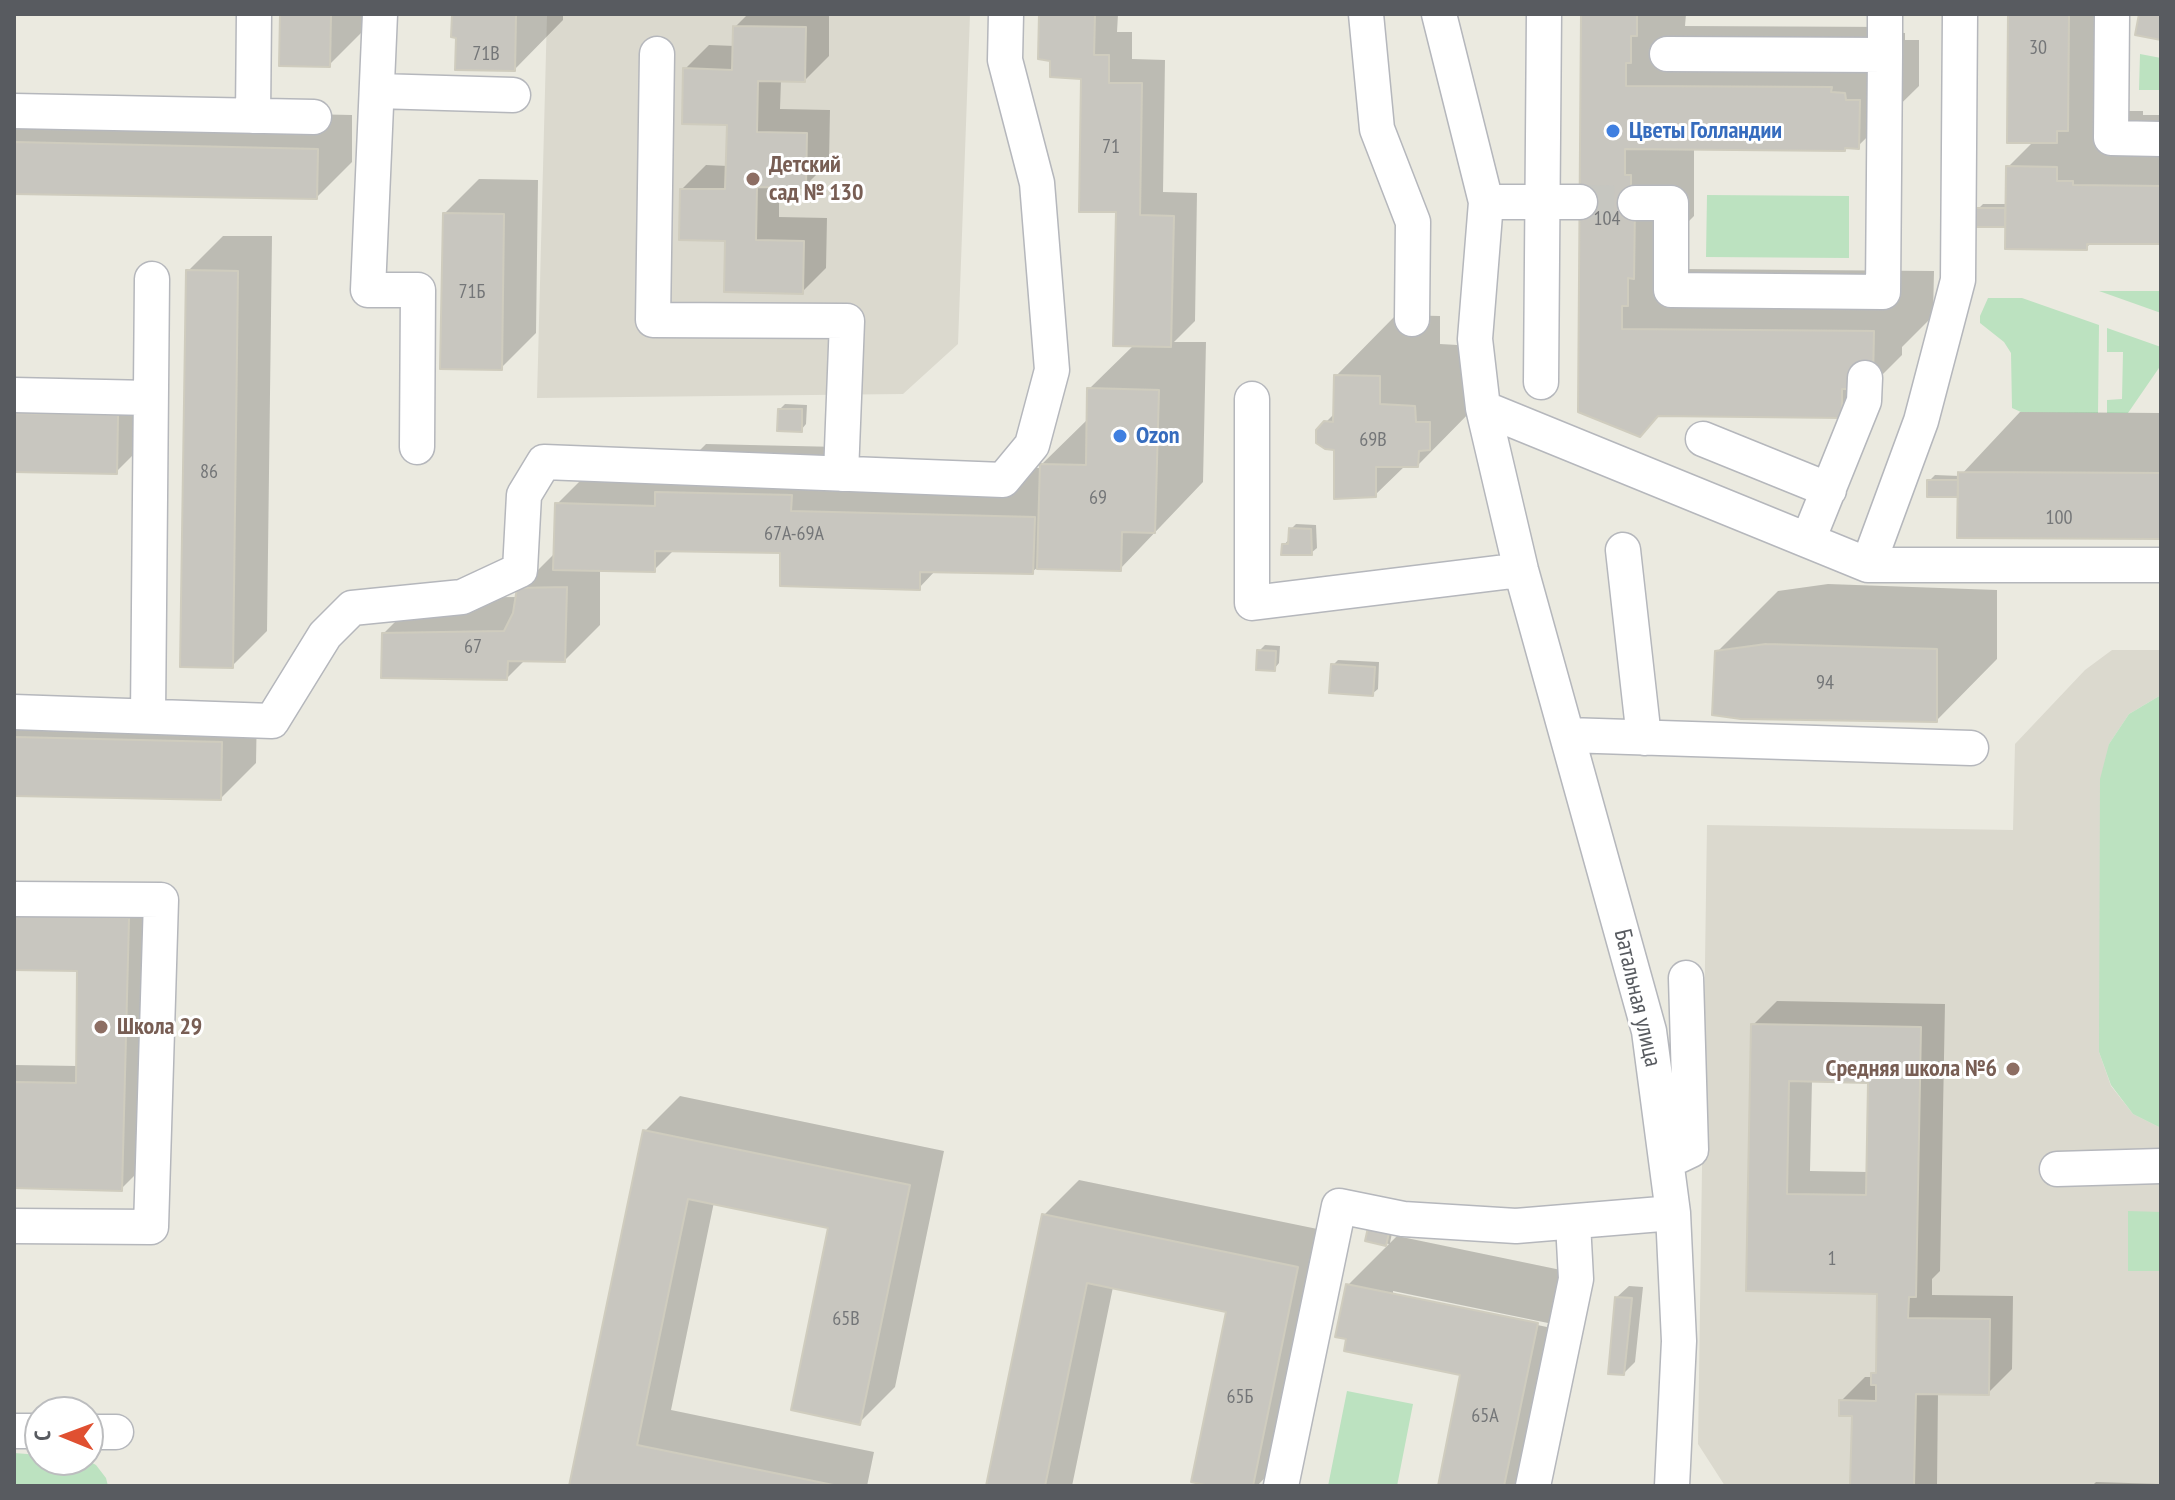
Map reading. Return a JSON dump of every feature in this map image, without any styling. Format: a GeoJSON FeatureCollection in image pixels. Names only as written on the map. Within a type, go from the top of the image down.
{"type":"FeatureCollection","features":[{"type":"Feature","properties":{"kind":"street"},"geometry":{"type":"LineString","coordinates":[[253,116],[254,14]]}},
{"type":"Feature","properties":{"kind":"street"},"geometry":{"type":"LineString","coordinates":[[380,14],[368,290],[418,290],[417,447]]}},
{"type":"Feature","properties":{"kind":"street"},"geometry":{"type":"LineString","coordinates":[[14,712],[272,721],[325,635],[352,608],[462,597],[520,570],[524,495],[544,462],[1003,480],[1032,445],[1052,370],[1037,183],[1005,60],[1006,14]]}},
{"type":"Feature","properties":{"kind":"street"},"geometry":{"type":"LineString","coordinates":[[1366,14],[1377,129],[1413,222],[1412,319]]}},
{"type":"Feature","properties":{"kind":"street","name":"Батальная улица"},"geometry":{"type":"LineString","coordinates":[[1439,14],[1486,202],[1475,339],[1483,408],[1521,570],[1649,1031],[1673,1213],[1679,1341],[1672,1486]]}},
{"type":"Feature","properties":{"kind":"street"},"geometry":{"type":"LineString","coordinates":[[1541,382],[1544,14]]}},
{"type":"Feature","properties":{"kind":"street"},"geometry":{"type":"LineString","coordinates":[[1635,203],[1671,203],[1671,290],[1883,292],[1885,14]]}},
{"type":"Feature","properties":{"kind":"street"},"geometry":{"type":"LineString","coordinates":[[1868,565],[1921,421],[1958,280],[1960,14]]}},
{"type":"Feature","properties":{"kind":"street"},"geometry":{"type":"LineString","coordinates":[[2112,14],[2111,138],[2161,139]]}},
{"type":"Feature","properties":{"kind":"street"},"geometry":{"type":"LineString","coordinates":[[657,54],[653,320],[847,321],[841,474]]}},
{"type":"Feature","properties":{"kind":"street"},"geometry":{"type":"LineString","coordinates":[[1667,54],[1885,55]]}},
{"type":"Feature","properties":{"kind":"street"},"geometry":{"type":"LineString","coordinates":[[377,91],[513,95]]}},
{"type":"Feature","properties":{"kind":"street"},"geometry":{"type":"LineString","coordinates":[[14,111],[314,117]]}},
{"type":"Feature","properties":{"kind":"street"},"geometry":{"type":"LineString","coordinates":[[1486,202],[1580,202]]}},
{"type":"Feature","properties":{"kind":"street"},"geometry":{"type":"LineString","coordinates":[[148,716],[152,279]]}},
{"type":"Feature","properties":{"kind":"street"},"geometry":{"type":"LineString","coordinates":[[1808,540],[1864,401],[1865,378]]}},
{"type":"Feature","properties":{"kind":"street"},"geometry":{"type":"LineString","coordinates":[[14,395],[150,398]]}},
{"type":"Feature","properties":{"kind":"street"},"geometry":{"type":"LineString","coordinates":[[1252,399],[1252,603],[1521,570]]}},
{"type":"Feature","properties":{"kind":"street"},"geometry":{"type":"LineString","coordinates":[[1483,408],[1868,565],[2161,565]]}},
{"type":"Feature","properties":{"kind":"street"},"geometry":{"type":"LineString","coordinates":[[1703,439],[1829,490]]}},
{"type":"Feature","properties":{"kind":"street"},"geometry":{"type":"LineString","coordinates":[[1623,550],[1644,738]]}},
{"type":"Feature","properties":{"kind":"street"},"geometry":{"type":"LineString","coordinates":[[1567,735],[1971,748]]}},
{"type":"Feature","properties":{"kind":"street"},"geometry":{"type":"LineString","coordinates":[[14,899],[161,900],[151,1227],[14,1226]]}},
{"type":"Feature","properties":{"kind":"street"},"geometry":{"type":"LineString","coordinates":[[1668,1161],[1691,1150],[1686,978]]}},
{"type":"Feature","properties":{"kind":"street"},"geometry":{"type":"LineString","coordinates":[[2057,1169],[2161,1166]]}},
{"type":"Feature","properties":{"kind":"street"},"geometry":{"type":"LineString","coordinates":[[1281,1486],[1339,1206],[1403,1219],[1516,1226],[1673,1213]]}},
{"type":"Feature","properties":{"kind":"street"},"geometry":{"type":"LineString","coordinates":[[1533,1486],[1576,1279],[1573,1223]]}},
{"type":"Feature","properties":{"kind":"shaded area","name":"Детский сад № 130"},"geometry":{"type":"Polygon","coordinates":[[[547,14],[970,14],[958,344],[903,394],[537,398],[547,14]]]}},
{"type":"Feature","properties":{"kind":"shaded area","name":"Средняя школа №6"},"geometry":{"type":"Polygon","coordinates":[[[2112,650],[2161,650],[2161,695],[2129,714],[2109,744],[2099,1052],[2111,1086],[2133,1114],[2161,1128],[2161,1486],[1914,1486],[1916,1394],[1988,1395],[1990,1320],[1908,1318],[1909,1297],[1916,1297],[1921,1028],[1751,1025],[1746,1291],[1877,1294],[1876,1373],[1871,1373],[1871,1384],[1876,1385],[1876,1401],[1840,1400],[1839,1416],[1852,1416],[1850,1486],[1725,1486],[1698,1444],[1707,825],[2013,830],[2015,744],[2085,670],[2112,650]]]}},
{"type":"Feature","properties":{"kind":"green space"},"geometry":{"type":"Polygon","coordinates":[[[2140,54],[2161,58],[2161,90],[2139,90],[2140,54]]]}},
{"type":"Feature","properties":{"kind":"green space"},"geometry":{"type":"Polygon","coordinates":[[[1707,195],[1849,196],[1849,258],[1706,257],[1707,195]]]}},
{"type":"Feature","properties":{"kind":"green space"},"geometry":{"type":"Polygon","coordinates":[[[2099,291],[2161,291],[2161,313],[2099,291]]]}},
{"type":"Feature","properties":{"kind":"green space"},"geometry":{"type":"Polygon","coordinates":[[[1988,298],[2022,298],[2099,325],[2098,413],[2021,412],[2012,408],[2011,353],[2004,342],[1980,323],[1988,298]]]}},
{"type":"Feature","properties":{"kind":"green space"},"geometry":{"type":"Polygon","coordinates":[[[2107,328],[2161,347],[2161,365],[2128,413],[2107,413],[2107,400],[2122,399],[2123,352],[2107,352],[2107,328]]]}},
{"type":"Feature","properties":{"kind":"green space"},"geometry":{"type":"Polygon","coordinates":[[[2161,695],[2161,1128],[2133,1114],[2111,1085],[2099,1052],[2099,1042],[2100,779],[2109,744],[2129,714],[2161,695]]]}},
{"type":"Feature","properties":{"kind":"green space"},"geometry":{"type":"Polygon","coordinates":[[[2128,1211],[2161,1212],[2161,1271],[2128,1271],[2128,1211]]]}},
{"type":"Feature","properties":{"kind":"green space"},"geometry":{"type":"Polygon","coordinates":[[[1347,1391],[1413,1404],[1397,1486],[1328,1486],[1347,1391]]]}},
{"type":"Feature","properties":{"kind":"green space"},"geometry":{"type":"Polygon","coordinates":[[[14,1453],[24,1454],[24,1476],[104,1475],[108,1486],[14,1486],[14,1453]]]}},
{"type":"Feature","properties":{"kind":"building"},"geometry":{"type":"Polygon","coordinates":[[[280,14],[331,14],[330,67],[279,66],[280,14]]]}},
{"type":"Feature","properties":{"kind":"building"},"geometry":{"type":"Polygon","coordinates":[[[452,14],[516,14],[515,71],[455,70],[456,38],[451,37],[452,14]]]}},
{"type":"Feature","properties":{"kind":"building"},"geometry":{"type":"Polygon","coordinates":[[[1039,14],[1095,14],[1094,55],[1109,55],[1109,83],[1142,83],[1140,215],[1174,216],[1171,347],[1113,346],[1116,212],[1079,212],[1081,79],[1050,77],[1050,61],[1038,59],[1039,14]]]}},
{"type":"Feature","properties":{"kind":"building"},"geometry":{"type":"Polygon","coordinates":[[[1581,14],[1637,14],[1637,36],[1631,36],[1631,63],[1626,63],[1626,86],[1832,87],[1831,92],[1845,93],[1846,100],[1860,100],[1859,149],[1625,149],[1625,175],[1631,175],[1631,202],[1635,202],[1634,279],[1628,278],[1628,306],[1622,306],[1622,329],[1874,331],[1873,378],[1856,389],[1842,389],[1842,418],[1658,416],[1640,437],[1578,412],[1581,14]]]}},
{"type":"Feature","properties":{"kind":"building"},"geometry":{"type":"Polygon","coordinates":[[[2008,14],[2069,14],[2068,131],[2057,131],[2057,143],[2007,143],[2008,14]]]}},
{"type":"Feature","properties":{"kind":"building"},"geometry":{"type":"Polygon","coordinates":[[[2139,14],[2161,14],[2161,40],[2135,35],[2139,14]]]}},
{"type":"Feature","properties":{"kind":"building"},"geometry":{"type":"Polygon","coordinates":[[[733,26],[806,27],[805,82],[758,81],[757,132],[807,133],[806,188],[757,187],[756,240],[804,241],[803,294],[724,292],[725,241],[679,240],[680,189],[725,189],[727,125],[682,124],[683,68],[732,70],[733,26]]]}},
{"type":"Feature","properties":{"kind":"building"},"geometry":{"type":"Polygon","coordinates":[[[14,142],[318,149],[317,199],[14,194],[14,142]]]}},
{"type":"Feature","properties":{"kind":"building"},"geometry":{"type":"Polygon","coordinates":[[[2006,166],[2057,167],[2057,181],[2073,181],[2073,185],[2161,186],[2161,244],[2087,244],[2087,250],[2005,249],[2006,166]]]}},
{"type":"Feature","properties":{"kind":"building"},"geometry":{"type":"Polygon","coordinates":[[[1976,208],[2005,208],[2005,227],[1976,227],[1976,208]]]}},
{"type":"Feature","properties":{"kind":"building"},"geometry":{"type":"Polygon","coordinates":[[[443,213],[504,214],[502,370],[440,369],[443,213]]]}},
{"type":"Feature","properties":{"kind":"building"},"geometry":{"type":"Polygon","coordinates":[[[186,270],[238,271],[233,668],[180,667],[186,270]]]}},
{"type":"Feature","properties":{"kind":"building"},"geometry":{"type":"Polygon","coordinates":[[[1334,375],[1380,376],[1380,404],[1415,406],[1416,422],[1430,422],[1430,450],[1419,451],[1418,467],[1376,467],[1376,497],[1334,499],[1334,450],[1316,443],[1316,430],[1324,421],[1333,422],[1334,375]]]}},
{"type":"Feature","properties":{"kind":"building"},"geometry":{"type":"Polygon","coordinates":[[[1087,388],[1159,390],[1155,533],[1122,532],[1121,571],[1037,569],[1040,464],[1086,465],[1087,388]]]}},
{"type":"Feature","properties":{"kind":"building"},"geometry":{"type":"Polygon","coordinates":[[[778,409],[802,409],[802,432],[777,431],[778,409]]]}},
{"type":"Feature","properties":{"kind":"building"},"geometry":{"type":"Polygon","coordinates":[[[14,413],[118,415],[117,474],[14,472],[14,413]]]}},
{"type":"Feature","properties":{"kind":"building"},"geometry":{"type":"Polygon","coordinates":[[[1958,472],[2161,473],[2161,539],[1957,538],[1958,472]]]}},
{"type":"Feature","properties":{"kind":"building"},"geometry":{"type":"Polygon","coordinates":[[[1927,480],[1958,480],[1958,497],[1927,497],[1927,480]]]}},
{"type":"Feature","properties":{"kind":"building"},"geometry":{"type":"Polygon","coordinates":[[[655,492],[792,495],[791,511],[1035,517],[1033,574],[920,572],[920,590],[780,586],[780,553],[655,551],[655,572],[553,570],[555,503],[655,506],[655,492]]]}},
{"type":"Feature","properties":{"kind":"building"},"geometry":{"type":"Polygon","coordinates":[[[1289,528],[1311,529],[1312,555],[1281,555],[1282,544],[1288,544],[1289,528]]]}},
{"type":"Feature","properties":{"kind":"building"},"geometry":{"type":"Polygon","coordinates":[[[567,587],[565,662],[508,661],[507,680],[381,678],[382,633],[504,631],[513,613],[517,588],[567,587]]]}},
{"type":"Feature","properties":{"kind":"building"},"geometry":{"type":"Polygon","coordinates":[[[1766,644],[1937,649],[1937,722],[1741,719],[1712,715],[1715,651],[1766,644]]]}},
{"type":"Feature","properties":{"kind":"building"},"geometry":{"type":"Polygon","coordinates":[[[1257,650],[1276,651],[1275,671],[1256,670],[1257,650]]]}},
{"type":"Feature","properties":{"kind":"building"},"geometry":{"type":"Polygon","coordinates":[[[1331,664],[1375,667],[1373,696],[1329,693],[1331,664]]]}},
{"type":"Feature","properties":{"kind":"building"},"geometry":{"type":"Polygon","coordinates":[[[14,737],[222,742],[221,800],[14,796],[14,737]]]}},
{"type":"Feature","properties":{"kind":"building","name":"Школа 29"},"geometry":{"type":"Polygon","coordinates":[[[14,915],[129,918],[122,1191],[14,1188],[14,1082],[76,1083],[77,971],[14,970],[14,915]]]}},
{"type":"Feature","properties":{"kind":"building"},"geometry":{"type":"Polygon","coordinates":[[[1751,1024],[1921,1027],[1916,1297],[1909,1297],[1908,1318],[1990,1319],[1989,1395],[1916,1394],[1914,1486],[1850,1486],[1852,1416],[1839,1416],[1839,1400],[1876,1401],[1876,1385],[1871,1385],[1871,1373],[1876,1373],[1877,1294],[1746,1291],[1751,1024]],[[1789,1081],[1787,1194],[1866,1195],[1868,1083],[1789,1081]]]}},
{"type":"Feature","properties":{"kind":"building"},"geometry":{"type":"Polygon","coordinates":[[[643,1130],[910,1185],[860,1425],[791,1410],[828,1228],[688,1199],[637,1445],[838,1486],[569,1486],[643,1130]]]}},
{"type":"Feature","properties":{"kind":"building"},"geometry":{"type":"Polygon","coordinates":[[[1042,1214],[1298,1267],[1253,1486],[1210,1486],[1191,1482],[1226,1312],[1087,1283],[1045,1486],[986,1486],[1042,1214]]]}},
{"type":"Feature","properties":{"kind":"building"},"geometry":{"type":"Polygon","coordinates":[[[1369,1223],[1390,1228],[1386,1246],[1365,1241],[1369,1223]]]}},
{"type":"Feature","properties":{"kind":"building"},"geometry":{"type":"Polygon","coordinates":[[[1346,1284],[1538,1323],[1504,1486],[1438,1486],[1460,1375],[1344,1351],[1346,1339],[1335,1337],[1346,1284]]]}},
{"type":"Feature","properties":{"kind":"building"},"geometry":{"type":"Polygon","coordinates":[[[1615,1297],[1632,1298],[1624,1375],[1608,1374],[1615,1297]]]}},
{"type":"Feature","properties":{"kind":"tunnel"},"geometry":{"type":"LineString","coordinates":[[1580,202],[1635,203]]}},
{"type":"Feature","properties":{"kind":"place","name":"Цветы Голландии"},"geometry":{"type":"Point","coordinates":[1613,131]}},
{"type":"Feature","properties":{"kind":"place","name":"Детский сад № 130"},"geometry":{"type":"Point","coordinates":[753,179]}},
{"type":"Feature","properties":{"kind":"place","name":"Ozon"},"geometry":{"type":"Point","coordinates":[1120,436]}},
{"type":"Feature","properties":{"kind":"place","name":"Школа 29"},"geometry":{"type":"Point","coordinates":[101,1027]}},
{"type":"Feature","properties":{"kind":"place","name":"Средняя школа №6"},"geometry":{"type":"Point","coordinates":[2013,1069]}}]}
